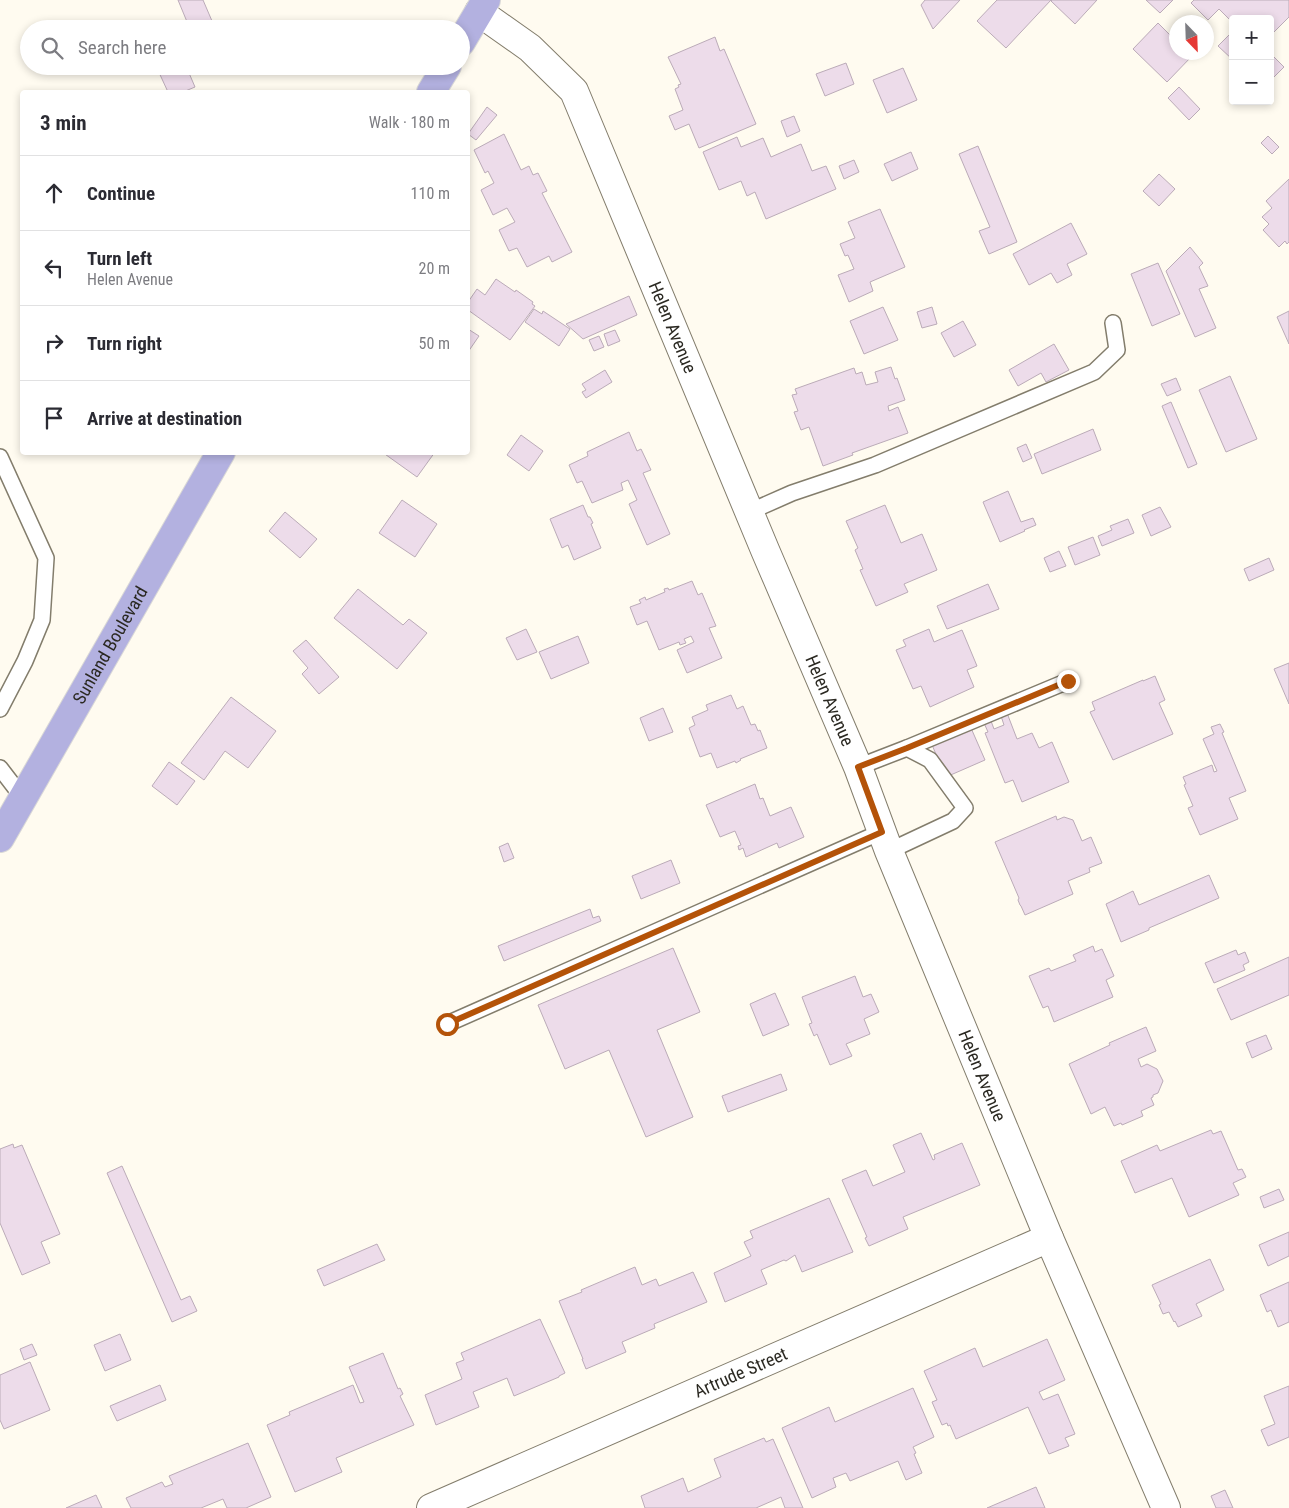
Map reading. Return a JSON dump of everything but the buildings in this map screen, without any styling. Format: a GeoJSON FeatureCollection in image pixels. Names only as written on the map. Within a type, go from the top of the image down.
{"type":"FeatureCollection","features":[{"type":"Feature","properties":{"kind":"main road"},"geometry":{"type":"LineString","coordinates":[[470,27],[483,6]]}},
{"type":"Feature","properties":{"kind":"main road"},"geometry":{"type":"LineString","coordinates":[[432,90],[441,75]]}},
{"type":"Feature","properties":{"kind":"main road","name":"Sunland Boulevard"},"geometry":{"type":"LineString","coordinates":[[0,838],[219,455]]}},
{"type":"Feature","properties":{"kind":"street","name":"Helen Avenue"},"geometry":{"type":"LineString","coordinates":[[483,6],[530,48],[574,92],[749,512],[858,767],[885,841],[1049,1238],[1166,1508]]}},
{"type":"Feature","properties":{"kind":"street","name":"Artrude Street"},"geometry":{"type":"LineString","coordinates":[[431,1508],[1049,1238]]}},
{"type":"Feature","properties":{"kind":"lane"},"geometry":{"type":"LineString","coordinates":[[749,512],[792,493],[875,464],[1094,372],[1117,350],[1112,323]]}},
{"type":"Feature","properties":{"kind":"lane"},"geometry":{"type":"LineString","coordinates":[[0,457],[46,558],[42,620],[25,661],[0,709]]}},
{"type":"Feature","properties":{"kind":"lane"},"geometry":{"type":"LineString","coordinates":[[858,767],[1068,681]]}},
{"type":"Feature","properties":{"kind":"lane"},"geometry":{"type":"LineString","coordinates":[[447,1024],[885,841],[953,821],[966,808],[930,760],[907,748]]}},
{"type":"Feature","properties":{"kind":"lane"},"geometry":{"type":"LineString","coordinates":[[0,768],[23,798]]}},
{"type":"Feature","properties":{"kind":"route"},"geometry":{"type":"LineString","coordinates":[[447,1024],[882,832],[858,767],[1068,681]]}}]}
